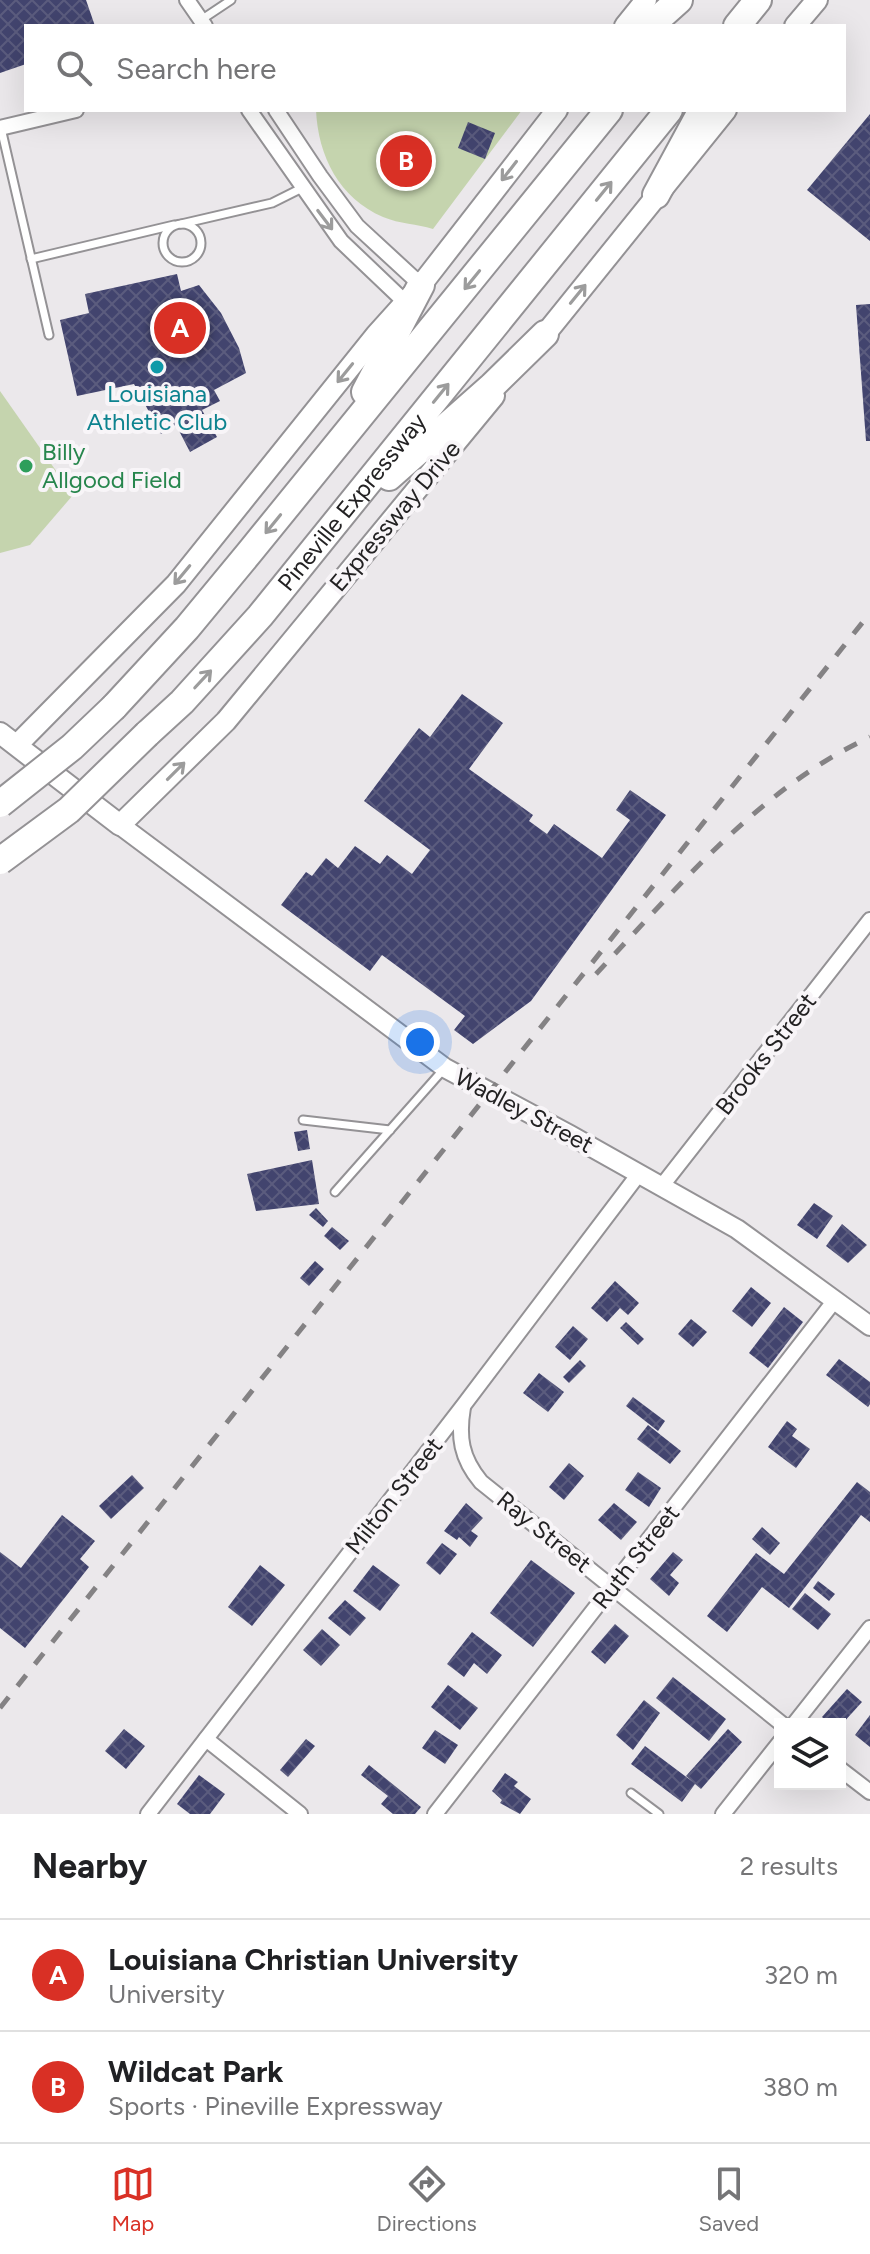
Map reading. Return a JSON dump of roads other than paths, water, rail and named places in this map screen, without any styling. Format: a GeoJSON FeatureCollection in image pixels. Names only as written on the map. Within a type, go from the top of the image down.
{"type":"FeatureCollection","features":[{"type":"Feature","properties":{"kind":"highway"},"geometry":{"type":"LineString","coordinates":[[652,24],[679,0]]}},
{"type":"Feature","properties":{"kind":"highway"},"geometry":{"type":"LineString","coordinates":[[679,24],[698,0]]}},
{"type":"Feature","properties":{"kind":"highway"},"geometry":{"type":"LineString","coordinates":[[739,24],[758,0]]}},
{"type":"Feature","properties":{"kind":"highway"},"geometry":{"type":"LineString","coordinates":[[753,24],[768,0]]}},
{"type":"Feature","properties":{"kind":"highway","name":"Pineville Expressway"},"geometry":{"type":"LineString","coordinates":[[0,804],[72,747],[114,707],[187,628],[607,112]]}},
{"type":"Feature","properties":{"kind":"highway","name":"Pineville Expressway"},"geometry":{"type":"LineString","coordinates":[[0,861],[69,810],[182,702],[260,616],[667,112]]}},
{"type":"Feature","properties":{"kind":"highway"},"geometry":{"type":"LineString","coordinates":[[656,195],[701,112]]}},
{"type":"Feature","properties":{"kind":"highway"},"geometry":{"type":"LineString","coordinates":[[302,488],[370,384],[413,293]]}},
{"type":"Feature","properties":{"kind":"highway"},"geometry":{"type":"LineString","coordinates":[[340,518],[492,386],[545,334]]}},
{"type":"Feature","properties":{"kind":"main road"},"geometry":{"type":"LineString","coordinates":[[627,24],[646,0]]}},
{"type":"Feature","properties":{"kind":"main road"},"geometry":{"type":"LineString","coordinates":[[797,24],[817,0]]}},
{"type":"Feature","properties":{"kind":"main road"},"geometry":{"type":"LineString","coordinates":[[8,739],[176,584],[555,112]]}},
{"type":"Feature","properties":{"kind":"main road","name":"Expressway Drive"},"geometry":{"type":"LineString","coordinates":[[120,825],[226,721],[724,112]]}},
{"type":"Feature","properties":{"kind":"main road","name":"Wadley Street"},"geometry":{"type":"LineString","coordinates":[[8,739],[120,825]]}},
{"type":"Feature","properties":{"kind":"street"},"geometry":{"type":"LineString","coordinates":[[187,0],[203,23]]}},
{"type":"Feature","properties":{"kind":"street"},"geometry":{"type":"LineString","coordinates":[[1,128],[68,112]]}},
{"type":"Feature","properties":{"kind":"street"},"geometry":{"type":"LineString","coordinates":[[250,112],[341,241],[413,293]]}},
{"type":"Feature","properties":{"kind":"street"},"geometry":{"type":"LineString","coordinates":[[277,112],[357,226],[413,293]]}},
{"type":"Feature","properties":{"kind":"street"},"geometry":{"type":"LineString","coordinates":[[302,188],[320,176]]}},
{"type":"Feature","properties":{"kind":"street","name":"Wadley Street"},"geometry":{"type":"LineString","coordinates":[[120,825],[445,1068],[737,1229],[869,1324]]}},
{"type":"Feature","properties":{"kind":"street","name":"Brooks Street"},"geometry":{"type":"LineString","coordinates":[[661,1187],[870,920]]}},
{"type":"Feature","properties":{"kind":"street","name":"Milton Street"},"geometry":{"type":"LineString","coordinates":[[148,1814],[638,1175]]}},
{"type":"Feature","properties":{"kind":"street","name":"Ruth Street"},"geometry":{"type":"LineString","coordinates":[[435,1814],[835,1300]]}},
{"type":"Feature","properties":{"kind":"street","name":"Ray Street"},"geometry":{"type":"LineString","coordinates":[[463,1406],[461,1443],[471,1470],[481,1482],[775,1718]]}},
{"type":"Feature","properties":{"kind":"street"},"geometry":{"type":"LineString","coordinates":[[799,1718],[870,1628]]}},
{"type":"Feature","properties":{"kind":"street"},"geometry":{"type":"LineString","coordinates":[[206,1739],[300,1814]]}},
{"type":"Feature","properties":{"kind":"street"},"geometry":{"type":"LineString","coordinates":[[723,1814],[774,1750]]}},
{"type":"Feature","properties":{"kind":"street"},"geometry":{"type":"LineString","coordinates":[[846,1774],[870,1792]]}},
{"type":"Feature","properties":{"kind":"lane"},"geometry":{"type":"LineString","coordinates":[[203,23],[231,0]]}},
{"type":"Feature","properties":{"kind":"lane"},"geometry":{"type":"LineString","coordinates":[[1,128],[49,335]]}},
{"type":"Feature","properties":{"kind":"lane"},"geometry":{"type":"LineString","coordinates":[[31,259],[272,203],[302,188]]}},
{"type":"Feature","properties":{"kind":"lane"},"geometry":{"type":"LineString","coordinates":[[187,224],[198,232],[202,244],[196,256],[185,262],[172,260],[163,245],[165,233],[178,225],[187,224]]}},
{"type":"Feature","properties":{"kind":"lane"},"geometry":{"type":"LineString","coordinates":[[335,1192],[445,1068]]}},
{"type":"Feature","properties":{"kind":"lane"},"geometry":{"type":"LineString","coordinates":[[303,1120],[390,1130]]}},
{"type":"Feature","properties":{"kind":"lane"},"geometry":{"type":"LineString","coordinates":[[631,1793],[659,1814]]}},
{"type":"Feature","properties":{"kind":"railway"},"geometry":{"type":"LineString","coordinates":[[0,1708],[870,613]]}},
{"type":"Feature","properties":{"kind":"railway"},"geometry":{"type":"LineString","coordinates":[[596,974],[690,874],[757,811],[830,758],[870,737]]}},
{"type":"Feature","properties":{"kind":"place","name":"Wildcat Park"},"geometry":{"type":"Point","coordinates":[406,161]}},
{"type":"Feature","properties":{"kind":"place","name":"Louisiana Christian University"},"geometry":{"type":"Point","coordinates":[180,328]}},
{"type":"Feature","properties":{"kind":"place","name":"Louisiana Athletic Club"},"geometry":{"type":"Point","coordinates":[157,367]}},
{"type":"Feature","properties":{"kind":"place","name":"Billy Allgood Field"},"geometry":{"type":"Point","coordinates":[26,466]}}]}
